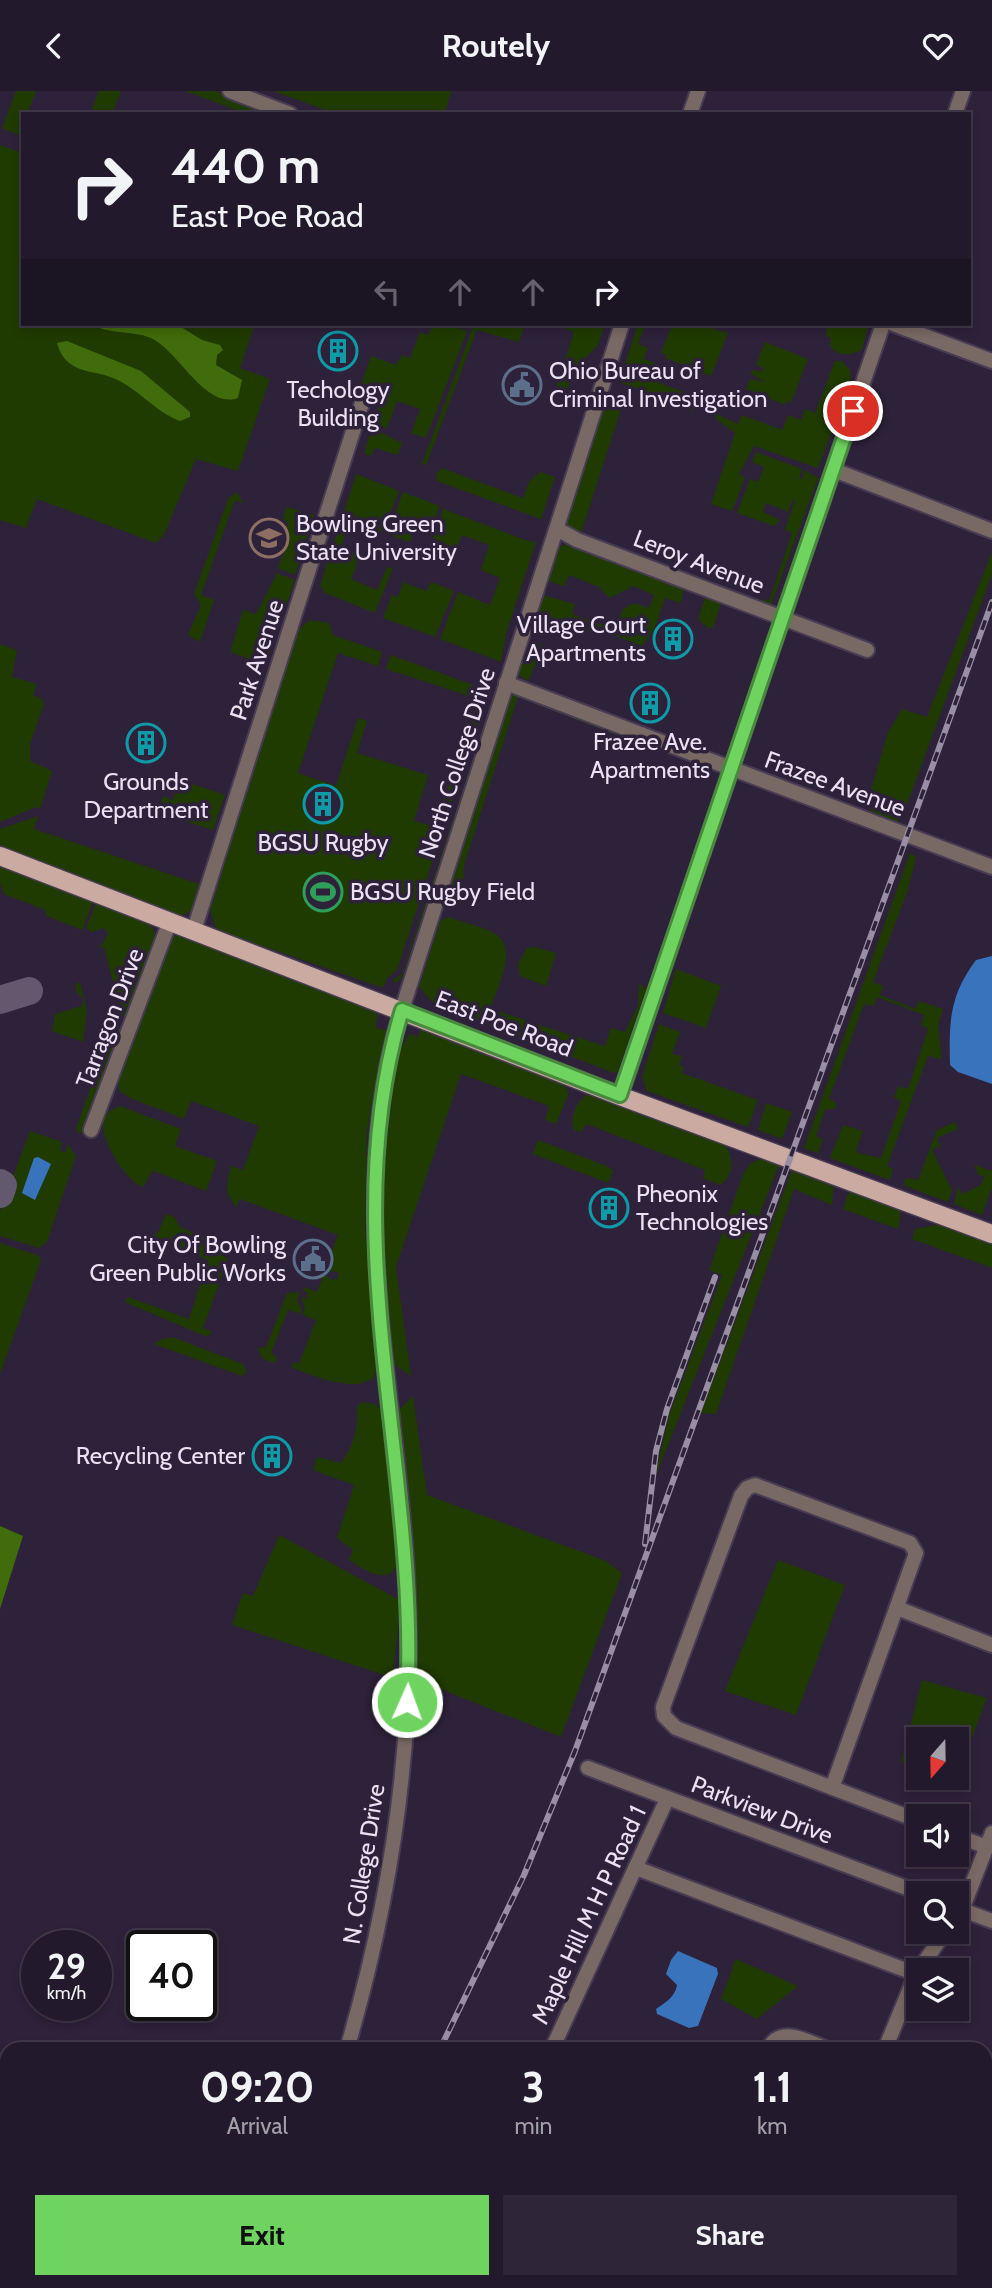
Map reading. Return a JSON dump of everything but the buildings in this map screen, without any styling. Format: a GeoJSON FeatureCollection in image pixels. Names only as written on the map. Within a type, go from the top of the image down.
{"type":"FeatureCollection","features":[{"type":"Feature","properties":{"kind":"main road","name":"East Poe Road"},"geometry":{"type":"LineString","coordinates":[[0,856],[620,1095],[991,1230]]}},
{"type":"Feature","properties":{"kind":"street"},"geometry":{"type":"LineString","coordinates":[[230,91],[285,112]]}},
{"type":"Feature","properties":{"kind":"street"},"geometry":{"type":"LineString","coordinates":[[691,112],[698,91]]}},
{"type":"Feature","properties":{"kind":"street"},"geometry":{"type":"LineString","coordinates":[[956,112],[963,91]]}},
{"type":"Feature","properties":{"kind":"street","name":"North College Drive"},"geometry":{"type":"LineString","coordinates":[[408,1683],[407,1573],[379,1306],[373,1195],[379,1117],[402,1010],[621,326]]}},
{"type":"Feature","properties":{"kind":"street"},"geometry":{"type":"LineString","coordinates":[[620,1095],[882,326]]}},
{"type":"Feature","properties":{"kind":"street"},"geometry":{"type":"LineString","coordinates":[[898,326],[992,361]]}},
{"type":"Feature","properties":{"kind":"street","name":"Park Avenue"},"geometry":{"type":"LineString","coordinates":[[194,930],[362,403]]}},
{"type":"Feature","properties":{"kind":"street"},"geometry":{"type":"LineString","coordinates":[[834,470],[992,531]]}},
{"type":"Feature","properties":{"kind":"street","name":"Leroy Avenue"},"geometry":{"type":"LineString","coordinates":[[556,529],[570,537],[867,650]]}},
{"type":"Feature","properties":{"kind":"street","name":"Frazee Avenue"},"geometry":{"type":"LineString","coordinates":[[506,683],[992,867]]}},
{"type":"Feature","properties":{"kind":"street","name":"Tarragon Drive"},"geometry":{"type":"LineString","coordinates":[[92,1130],[170,921]]}},
{"type":"Feature","properties":{"kind":"street"},"geometry":{"type":"LineString","coordinates":[[832,1788],[916,1553],[910,1543],[898,1538],[765,1487],[747,1488],[663,1707],[668,1723],[676,1728],[832,1788],[906,1816]]}},
{"type":"Feature","properties":{"kind":"street"},"geometry":{"type":"LineString","coordinates":[[897,1608],[992,1645]]}},
{"type":"Feature","properties":{"kind":"street","name":"N. College Drive"},"geometry":{"type":"LineString","coordinates":[[349,2042],[366,1983],[389,1871],[404,1746],[408,1683]]}},
{"type":"Feature","properties":{"kind":"street","name":"Parkview Drive"},"geometry":{"type":"LineString","coordinates":[[588,1768],[906,1888]]}},
{"type":"Feature","properties":{"kind":"street","name":"Maple Hill M H P Road 1"},"geometry":{"type":"LineString","coordinates":[[555,2042],[667,1799]]}},
{"type":"Feature","properties":{"kind":"street"},"geometry":{"type":"LineString","coordinates":[[969,1838],[989,1840],[969,1887]]}},
{"type":"Feature","properties":{"kind":"street"},"geometry":{"type":"LineString","coordinates":[[636,1868],[906,1971]]}},
{"type":"Feature","properties":{"kind":"street"},"geometry":{"type":"LineString","coordinates":[[969,1914],[992,1921]]}},
{"type":"Feature","properties":{"kind":"street"},"geometry":{"type":"LineString","coordinates":[[888,2042],[906,1999]]}},
{"type":"Feature","properties":{"kind":"street"},"geometry":{"type":"LineString","coordinates":[[773,2042],[777,2037],[785,2035],[806,2042]]}},
{"type":"Feature","properties":{"kind":"green space"},"geometry":{"type":"Polygon","coordinates":[[[16,91],[36,91],[28,112],[21,112],[19,135],[2,128],[16,91]]]}},
{"type":"Feature","properties":{"kind":"green space"},"geometry":{"type":"Polygon","coordinates":[[[99,91],[121,91],[113,112],[91,112],[99,91]]]}},
{"type":"Feature","properties":{"kind":"green space"},"geometry":{"type":"Polygon","coordinates":[[[186,91],[215,91],[272,112],[241,112],[186,91]]]}},
{"type":"Feature","properties":{"kind":"green space"},"geometry":{"type":"Polygon","coordinates":[[[274,91],[451,91],[446,112],[330,112],[274,91]]]}},
{"type":"Feature","properties":{"kind":"green space"},"geometry":{"type":"Polygon","coordinates":[[[0,145],[21,152],[21,326],[254,326],[240,368],[270,379],[238,471],[196,459],[164,535],[156,543],[37,499],[26,528],[0,520],[0,145]]]}},
{"type":"Feature","properties":{"kind":"green space"},"geometry":{"type":"Polygon","coordinates":[[[97,326],[179,326],[202,340],[220,345],[223,350],[217,355],[216,365],[242,380],[238,398],[226,399],[214,395],[151,338],[97,326]]]}},
{"type":"Feature","properties":{"kind":"green space"},"geometry":{"type":"Polygon","coordinates":[[[432,326],[453,326],[467,331],[426,438],[411,433],[420,409],[397,401],[387,428],[374,424],[381,401],[358,393],[371,356],[396,365],[402,355],[410,358],[420,332],[428,335],[432,326]]]}},
{"type":"Feature","properties":{"kind":"green space"},"geometry":{"type":"Polygon","coordinates":[[[473,326],[524,326],[519,342],[477,330],[426,465],[422,464],[473,326]]]}},
{"type":"Feature","properties":{"kind":"green space"},"geometry":{"type":"Polygon","coordinates":[[[558,326],[604,326],[598,345],[574,370],[568,388],[554,394],[574,332],[558,326]]]}},
{"type":"Feature","properties":{"kind":"green space"},"geometry":{"type":"Polygon","coordinates":[[[637,326],[645,326],[638,344],[648,348],[644,359],[657,364],[651,380],[703,399],[698,409],[692,411],[619,382],[637,326]]]}},
{"type":"Feature","properties":{"kind":"green space"},"geometry":{"type":"Polygon","coordinates":[[[671,326],[711,326],[728,333],[711,376],[665,358],[666,355],[661,353],[671,326]]]}},
{"type":"Feature","properties":{"kind":"green space"},"geometry":{"type":"Polygon","coordinates":[[[827,326],[868,326],[862,350],[853,353],[845,354],[833,350],[830,346],[831,338],[826,336],[827,326]]]}},
{"type":"Feature","properties":{"kind":"green space"},"geometry":{"type":"Polygon","coordinates":[[[67,341],[141,371],[190,412],[190,417],[180,421],[170,417],[120,381],[73,366],[63,356],[57,343],[67,341]]]}},
{"type":"Feature","properties":{"kind":"green space"},"geometry":{"type":"Polygon","coordinates":[[[765,342],[808,359],[791,403],[787,401],[785,405],[746,389],[750,379],[765,382],[751,374],[752,370],[762,372],[763,368],[756,365],[765,342]]]}},
{"type":"Feature","properties":{"kind":"green space"},"geometry":{"type":"Polygon","coordinates":[[[835,361],[842,361],[850,370],[851,382],[818,468],[754,446],[739,474],[745,477],[732,511],[711,504],[735,433],[715,418],[717,409],[718,415],[738,424],[742,415],[782,430],[788,415],[801,420],[805,409],[815,413],[835,361]]]}},
{"type":"Feature","properties":{"kind":"green space"},"geometry":{"type":"Polygon","coordinates":[[[615,394],[632,404],[630,408],[622,406],[581,533],[564,523],[604,397],[615,394]]]}},
{"type":"Feature","properties":{"kind":"green space"},"geometry":{"type":"Polygon","coordinates":[[[372,428],[402,443],[398,455],[375,448],[371,456],[364,454],[372,428]]]}},
{"type":"Feature","properties":{"kind":"green space"},"geometry":{"type":"Polygon","coordinates":[[[756,452],[802,469],[799,479],[802,479],[805,470],[818,478],[771,605],[762,603],[762,599],[769,601],[792,533],[785,530],[795,500],[793,499],[788,512],[766,503],[763,512],[780,520],[774,526],[737,513],[750,479],[758,482],[764,467],[752,462],[756,452]]]}},
{"type":"Feature","properties":{"kind":"green space"},"geometry":{"type":"Polygon","coordinates":[[[442,468],[523,498],[529,482],[540,472],[555,477],[541,519],[437,481],[436,474],[442,468]]]}},
{"type":"Feature","properties":{"kind":"green space"},"geometry":{"type":"Polygon","coordinates":[[[356,474],[399,491],[383,532],[351,520],[341,547],[360,556],[351,579],[377,590],[387,567],[393,568],[375,613],[325,593],[320,586],[356,474]]]}},
{"type":"Feature","properties":{"kind":"green space"},"geometry":{"type":"Polygon","coordinates":[[[237,492],[243,503],[235,500],[201,595],[214,600],[200,642],[188,635],[201,605],[194,594],[228,499],[237,492]]]}},
{"type":"Feature","properties":{"kind":"green space"},"geometry":{"type":"Polygon","coordinates":[[[403,492],[440,506],[428,536],[415,531],[410,542],[387,534],[403,492]]]}},
{"type":"Feature","properties":{"kind":"green space"},"geometry":{"type":"Polygon","coordinates":[[[287,507],[314,515],[295,575],[278,568],[288,543],[282,540],[288,523],[282,518],[287,507]]]}},
{"type":"Feature","properties":{"kind":"green space"},"geometry":{"type":"Polygon","coordinates":[[[444,507],[536,542],[506,634],[501,662],[440,639],[458,592],[490,605],[500,578],[481,570],[489,545],[462,535],[453,558],[441,555],[445,543],[433,538],[444,507]]]}},
{"type":"Feature","properties":{"kind":"green space"},"geometry":{"type":"Polygon","coordinates":[[[567,544],[684,586],[681,603],[665,598],[654,630],[642,646],[591,626],[588,631],[560,621],[556,630],[536,619],[542,595],[575,604],[572,614],[603,625],[607,617],[619,621],[623,609],[634,603],[649,608],[654,595],[633,586],[610,598],[597,586],[569,575],[564,586],[545,580],[556,548],[567,544]]]}},
{"type":"Feature","properties":{"kind":"green space"},"geometry":{"type":"Polygon","coordinates":[[[992,552],[992,574],[909,799],[897,824],[873,814],[867,804],[888,732],[902,709],[927,717],[992,552]]]}},
{"type":"Feature","properties":{"kind":"green space"},"geometry":{"type":"Polygon","coordinates":[[[277,573],[295,580],[266,665],[230,652],[243,610],[256,614],[277,573]]]}},
{"type":"Feature","properties":{"kind":"green space"},"geometry":{"type":"Polygon","coordinates":[[[403,582],[426,591],[431,582],[454,591],[435,637],[383,618],[392,595],[398,597],[403,582]]]}},
{"type":"Feature","properties":{"kind":"green space"},"geometry":{"type":"Polygon","coordinates":[[[706,596],[722,600],[713,628],[708,628],[698,619],[706,596]]]}},
{"type":"Feature","properties":{"kind":"green space"},"geometry":{"type":"Polygon","coordinates":[[[310,620],[329,623],[333,635],[382,652],[378,666],[338,653],[298,773],[336,786],[358,718],[367,721],[357,753],[428,775],[414,821],[435,827],[464,738],[459,736],[461,732],[467,733],[484,683],[490,685],[397,970],[387,978],[383,988],[217,930],[210,910],[298,630],[310,620]]]}},
{"type":"Feature","properties":{"kind":"green space"},"geometry":{"type":"Polygon","coordinates":[[[527,639],[544,646],[528,681],[519,675],[517,669],[527,639]]]}},
{"type":"Feature","properties":{"kind":"green space"},"geometry":{"type":"Polygon","coordinates":[[[0,644],[17,650],[12,677],[37,684],[33,695],[44,704],[30,744],[30,761],[52,771],[40,809],[36,807],[0,822],[0,644]]]}},
{"type":"Feature","properties":{"kind":"green space"},"geometry":{"type":"Polygon","coordinates":[[[391,655],[473,685],[469,696],[386,669],[391,655]]]}},
{"type":"Feature","properties":{"kind":"green space"},"geometry":{"type":"Polygon","coordinates":[[[496,690],[496,699],[402,976],[397,983],[392,981],[402,973],[496,690]]]}},
{"type":"Feature","properties":{"kind":"green space"},"geometry":{"type":"Polygon","coordinates":[[[513,693],[620,731],[626,739],[518,697],[464,865],[462,904],[453,905],[448,898],[468,819],[506,701],[513,693]]]}},
{"type":"Feature","properties":{"kind":"green space"},"geometry":{"type":"Polygon","coordinates":[[[169,776],[225,795],[213,830],[157,812],[163,796],[173,800],[175,794],[165,788],[169,776]]]}},
{"type":"Feature","properties":{"kind":"green space"},"geometry":{"type":"Polygon","coordinates":[[[38,816],[34,829],[199,884],[203,888],[197,904],[191,911],[176,917],[0,850],[0,829],[38,816]]]}},
{"type":"Feature","properties":{"kind":"green space"},"geometry":{"type":"Polygon","coordinates":[[[910,853],[916,857],[908,890],[873,982],[883,986],[880,995],[915,1009],[919,1001],[943,1009],[938,1026],[942,1059],[928,1056],[887,1166],[893,1169],[890,1180],[830,1158],[843,1125],[863,1131],[856,1150],[858,1153],[881,1158],[901,1101],[894,1098],[898,1086],[908,1089],[928,1029],[921,1025],[924,1015],[877,997],[873,1006],[864,1004],[829,1099],[835,1102],[837,1108],[825,1110],[816,1136],[823,1139],[818,1153],[804,1148],[910,853]]]}},
{"type":"Feature","properties":{"kind":"green space"},"geometry":{"type":"Polygon","coordinates":[[[0,865],[94,900],[82,930],[47,916],[45,910],[4,894],[0,882],[0,865]]]}},
{"type":"Feature","properties":{"kind":"green space"},"geometry":{"type":"Polygon","coordinates":[[[97,901],[134,914],[150,924],[154,931],[156,940],[131,1013],[123,1017],[111,1009],[119,1005],[104,947],[95,946],[102,945],[108,933],[103,928],[92,932],[86,928],[97,901]]]}},
{"type":"Feature","properties":{"kind":"green space"},"geometry":{"type":"Polygon","coordinates":[[[449,917],[486,929],[503,942],[506,961],[491,1009],[605,1046],[611,1028],[625,1032],[638,1005],[639,983],[646,989],[618,1071],[614,1073],[433,1003],[419,987],[440,921],[449,917]]]}},
{"type":"Feature","properties":{"kind":"green space"},"geometry":{"type":"Polygon","coordinates":[[[176,935],[187,935],[372,1010],[378,1015],[375,1027],[386,1030],[367,1130],[365,1231],[378,1359],[374,1378],[365,1382],[333,1382],[292,1368],[293,1362],[299,1364],[316,1320],[303,1315],[305,1308],[301,1297],[306,1299],[308,1293],[303,1291],[304,1287],[317,1292],[324,1274],[333,1280],[338,1278],[338,1272],[327,1271],[326,1266],[338,1235],[240,1199],[237,1207],[233,1202],[227,1188],[231,1166],[243,1170],[259,1126],[191,1101],[184,1119],[119,1091],[118,1081],[171,939],[176,935]]]}},
{"type":"Feature","properties":{"kind":"green space"},"geometry":{"type":"Polygon","coordinates":[[[534,947],[556,953],[546,986],[520,976],[518,964],[527,948],[534,947]]]}},
{"type":"Feature","properties":{"kind":"green space"},"geometry":{"type":"Polygon","coordinates":[[[676,969],[721,986],[706,1028],[663,1013],[676,969]]]}},
{"type":"Feature","properties":{"kind":"green space"},"geometry":{"type":"Polygon","coordinates":[[[80,982],[87,1011],[83,1042],[52,1031],[55,1014],[82,1006],[83,999],[76,991],[75,985],[80,982]]]}},
{"type":"Feature","properties":{"kind":"green space"},"geometry":{"type":"Polygon","coordinates":[[[659,1024],[680,1032],[672,1054],[682,1056],[679,1065],[684,1067],[682,1073],[758,1100],[748,1127],[647,1091],[642,1077],[659,1024]]]}},
{"type":"Feature","properties":{"kind":"green space"},"geometry":{"type":"Polygon","coordinates":[[[119,1028],[122,1037],[86,1130],[78,1134],[76,1128],[110,1035],[119,1028]]]}},
{"type":"Feature","properties":{"kind":"green space"},"geometry":{"type":"Polygon","coordinates":[[[421,1028],[561,1081],[569,1093],[556,1124],[545,1120],[549,1106],[461,1074],[396,1267],[411,1376],[392,1363],[383,1266],[382,1181],[394,1081],[401,1049],[409,1034],[418,1037],[421,1028]]]}},
{"type":"Feature","properties":{"kind":"green space"},"geometry":{"type":"Polygon","coordinates":[[[590,1093],[721,1139],[730,1156],[729,1175],[720,1185],[703,1178],[705,1170],[587,1124],[581,1132],[574,1130],[575,1109],[581,1099],[590,1093]]]}},
{"type":"Feature","properties":{"kind":"green space"},"geometry":{"type":"Polygon","coordinates":[[[766,1103],[792,1112],[782,1139],[758,1130],[766,1103]]]}},
{"type":"Feature","properties":{"kind":"green space"},"geometry":{"type":"Polygon","coordinates":[[[120,1106],[181,1129],[175,1146],[217,1161],[206,1191],[153,1171],[143,1187],[129,1177],[112,1152],[103,1127],[108,1112],[120,1106]]]}},
{"type":"Feature","properties":{"kind":"green space"},"geometry":{"type":"Polygon","coordinates":[[[955,1122],[958,1129],[937,1138],[940,1146],[932,1150],[952,1190],[948,1202],[903,1185],[906,1178],[918,1180],[937,1130],[955,1122]]]}},
{"type":"Feature","properties":{"kind":"green space"},"geometry":{"type":"Polygon","coordinates":[[[30,1131],[62,1142],[60,1151],[65,1152],[68,1144],[76,1156],[47,1242],[39,1248],[0,1236],[0,1212],[30,1131]]]}},
{"type":"Feature","properties":{"kind":"green space"},"geometry":{"type":"Polygon","coordinates":[[[538,1140],[607,1166],[613,1171],[608,1183],[533,1154],[538,1140]]]}},
{"type":"Feature","properties":{"kind":"green space"},"geometry":{"type":"Polygon","coordinates":[[[766,1157],[781,1160],[655,1478],[669,1415],[722,1275],[709,1270],[744,1172],[751,1163],[766,1157]]]}},
{"type":"Feature","properties":{"kind":"green space"},"geometry":{"type":"Polygon","coordinates":[[[794,1164],[834,1181],[832,1205],[794,1189],[716,1414],[701,1413],[794,1164]]]}},
{"type":"Feature","properties":{"kind":"green space"},"geometry":{"type":"Polygon","coordinates":[[[974,1165],[992,1171],[992,1187],[982,1215],[954,1204],[958,1187],[962,1194],[981,1185],[985,1175],[979,1176],[974,1165]]]}},
{"type":"Feature","properties":{"kind":"green space"},"geometry":{"type":"Polygon","coordinates":[[[853,1189],[897,1205],[901,1214],[898,1229],[843,1209],[847,1196],[853,1189]]]}},
{"type":"Feature","properties":{"kind":"green space"},"geometry":{"type":"Polygon","coordinates":[[[166,1214],[174,1217],[180,1227],[206,1238],[206,1244],[228,1259],[203,1328],[211,1331],[210,1335],[205,1336],[125,1302],[128,1297],[189,1319],[208,1260],[151,1235],[158,1233],[166,1214]]]}},
{"type":"Feature","properties":{"kind":"green space"},"geometry":{"type":"Polygon","coordinates":[[[942,1224],[992,1242],[992,1268],[912,1239],[915,1229],[942,1224]]]}},
{"type":"Feature","properties":{"kind":"green space"},"geometry":{"type":"Polygon","coordinates":[[[0,1243],[39,1256],[41,1260],[0,1374],[0,1243]]]}},
{"type":"Feature","properties":{"kind":"green space"},"geometry":{"type":"Polygon","coordinates":[[[300,1292],[297,1300],[302,1309],[301,1314],[288,1310],[271,1353],[278,1358],[273,1363],[262,1358],[258,1348],[266,1347],[287,1293],[300,1292]]]}},
{"type":"Feature","properties":{"kind":"green space"},"geometry":{"type":"Polygon","coordinates":[[[164,1338],[175,1338],[243,1364],[247,1372],[242,1376],[154,1344],[164,1338]]]}},
{"type":"Feature","properties":{"kind":"green space"},"geometry":{"type":"Polygon","coordinates":[[[413,1396],[427,1495],[606,1561],[622,1573],[561,1737],[413,1678],[396,1413],[413,1396]]]}},
{"type":"Feature","properties":{"kind":"green space"},"geometry":{"type":"Polygon","coordinates":[[[362,1402],[375,1404],[385,1414],[399,1561],[395,1569],[383,1575],[370,1572],[349,1560],[353,1550],[337,1538],[354,1485],[313,1470],[317,1457],[341,1463],[352,1443],[357,1423],[357,1407],[362,1402]]]}},
{"type":"Feature","properties":{"kind":"green space"},"geometry":{"type":"Polygon","coordinates":[[[0,1526],[23,1536],[0,1609],[0,1526]]]}},
{"type":"Feature","properties":{"kind":"green space"},"geometry":{"type":"Polygon","coordinates":[[[279,1535],[400,1600],[393,1678],[232,1625],[243,1593],[253,1596],[279,1535]]]}},
{"type":"Feature","properties":{"kind":"green space"},"geometry":{"type":"Polygon","coordinates":[[[778,1560],[845,1585],[796,1715],[725,1691],[778,1560]]]}},
{"type":"Feature","properties":{"kind":"green space"},"geometry":{"type":"Polygon","coordinates":[[[922,1680],[987,1698],[970,1743],[970,1727],[910,1727],[922,1680]]]}},
{"type":"Feature","properties":{"kind":"green space"},"geometry":{"type":"Polygon","coordinates":[[[906,1742],[906,1763],[901,1762],[906,1742]]]}},
{"type":"Feature","properties":{"kind":"green space"},"geometry":{"type":"Polygon","coordinates":[[[736,1959],[798,1986],[757,2019],[721,1999],[736,1959]]]}},
{"type":"Feature","properties":{"kind":"water"},"geometry":{"type":"Polygon","coordinates":[[[992,956],[992,1084],[958,1072],[950,1065],[950,1050],[951,1022],[960,986],[976,960],[992,956]]]}},
{"type":"Feature","properties":{"kind":"water"},"geometry":{"type":"Polygon","coordinates":[[[38,1157],[51,1164],[35,1200],[22,1193],[34,1158],[38,1157]]]}},
{"type":"Feature","properties":{"kind":"water"},"geometry":{"type":"Polygon","coordinates":[[[678,1951],[717,1968],[718,1974],[698,2026],[689,2028],[657,2014],[656,2009],[670,1999],[676,1989],[677,1985],[666,1974],[678,1951]]]}},
{"type":"Feature","properties":{"kind":"taxiway"},"geometry":{"type":"LineString","coordinates":[[0,1000],[29,991]]}},
{"type":"Feature","properties":{"kind":"taxiway"},"geometry":{"type":"LineString","coordinates":[[0,1183],[3,1185],[0,1194]]}},
{"type":"Feature","properties":{"kind":"railway"},"geometry":{"type":"LineString","coordinates":[[443,2042],[524,1875],[575,1751],[992,602]]}},
{"type":"Feature","properties":{"kind":"railway"},"geometry":{"type":"LineString","coordinates":[[645,1544],[656,1451],[667,1409],[715,1277]]}},
{"type":"Feature","properties":{"kind":"place","name":"Techology Building"},"geometry":{"type":"Point","coordinates":[338,351]}},
{"type":"Feature","properties":{"kind":"place","name":"Ohio Bureau of Criminal Investigation"},"geometry":{"type":"Point","coordinates":[522,385]}},
{"type":"Feature","properties":{"kind":"place","name":"Bowling Green State University"},"geometry":{"type":"Point","coordinates":[269,538]}},
{"type":"Feature","properties":{"kind":"place","name":"Village Court Apartments"},"geometry":{"type":"Point","coordinates":[673,639]}},
{"type":"Feature","properties":{"kind":"place","name":"Frazee Ave. Apartments"},"geometry":{"type":"Point","coordinates":[650,703]}},
{"type":"Feature","properties":{"kind":"place","name":"Grounds Department"},"geometry":{"type":"Point","coordinates":[146,743]}},
{"type":"Feature","properties":{"kind":"place","name":"BGSU Rugby"},"geometry":{"type":"Point","coordinates":[323,804]}},
{"type":"Feature","properties":{"kind":"place","name":"BGSU Rugby Field"},"geometry":{"type":"Point","coordinates":[323,892]}},
{"type":"Feature","properties":{"kind":"place","name":"Pheonix Technologies"},"geometry":{"type":"Point","coordinates":[609,1208]}},
{"type":"Feature","properties":{"kind":"place","name":"City Of Bowling Green Public Works"},"geometry":{"type":"Point","coordinates":[313,1259]}},
{"type":"Feature","properties":{"kind":"place","name":"Recycling Center"},"geometry":{"type":"Point","coordinates":[272,1456]}},
{"type":"Feature","properties":{"kind":"route"},"geometry":{"type":"LineString","coordinates":[[407,1702],[407,1573],[379,1306],[373,1195],[379,1117],[395,1032],[402,1010],[620,1095],[853,411]]}}]}
